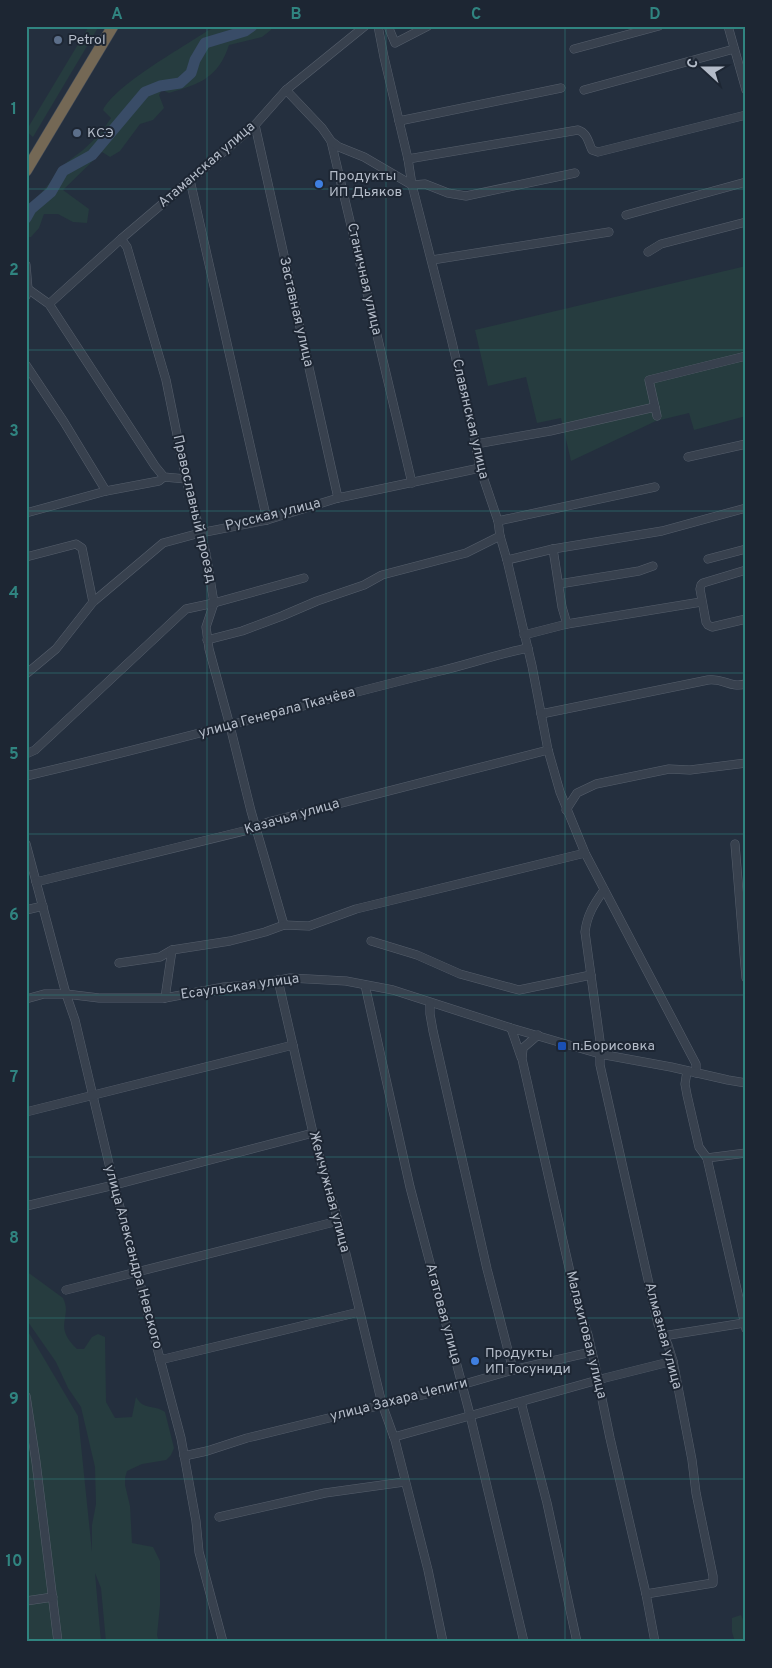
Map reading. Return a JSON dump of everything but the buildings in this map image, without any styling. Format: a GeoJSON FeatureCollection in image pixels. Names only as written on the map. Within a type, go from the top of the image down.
{"type":"FeatureCollection","features":[{"type":"Feature","properties":{"kind":"highway"},"geometry":{"type":"LineString","coordinates":[[26,171],[113,26]]}},
{"type":"Feature","properties":{"kind":"street","name":"Атаманская улица"},"geometry":{"type":"LineString","coordinates":[[49,304],[121,239],[254,125],[286,90],[365,26]]}},
{"type":"Feature","properties":{"kind":"street","name":"Славянская улица"},"geometry":{"type":"LineString","coordinates":[[378,26],[412,184],[432,260],[480,468],[498,521],[500,536],[528,648],[548,750],[566,810],[585,854],[696,1064],[696,1073]]}},
{"type":"Feature","properties":{"kind":"street"},"geometry":{"type":"LineString","coordinates":[[388,26],[395,43],[428,26]]}},
{"type":"Feature","properties":{"kind":"street"},"geometry":{"type":"LineString","coordinates":[[574,49],[659,26]]}},
{"type":"Feature","properties":{"kind":"street"},"geometry":{"type":"LineString","coordinates":[[728,26],[746,90]]}},
{"type":"Feature","properties":{"kind":"street"},"geometry":{"type":"LineString","coordinates":[[584,90],[734,49]]}},
{"type":"Feature","properties":{"kind":"street"},"geometry":{"type":"LineString","coordinates":[[399,121],[560,88]]}},
{"type":"Feature","properties":{"kind":"street","name":"Станичная улица"},"geometry":{"type":"LineString","coordinates":[[286,90],[322,128],[331,141],[412,483]]}},
{"type":"Feature","properties":{"kind":"street"},"geometry":{"type":"LineString","coordinates":[[408,159],[578,130],[586,136],[592,150],[598,152],[746,115]]}},
{"type":"Feature","properties":{"kind":"street","name":"Заставная улица"},"geometry":{"type":"LineString","coordinates":[[254,125],[338,498]]}},
{"type":"Feature","properties":{"kind":"street"},"geometry":{"type":"LineString","coordinates":[[331,141],[412,184],[425,184],[448,193],[466,196],[575,173]]}},
{"type":"Feature","properties":{"kind":"street"},"geometry":{"type":"LineString","coordinates":[[190,180],[267,520]]}},
{"type":"Feature","properties":{"kind":"street"},"geometry":{"type":"LineString","coordinates":[[626,215],[746,182]]}},
{"type":"Feature","properties":{"kind":"street"},"geometry":{"type":"LineString","coordinates":[[648,252],[661,244],[746,222]]}},
{"type":"Feature","properties":{"kind":"street"},"geometry":{"type":"LineString","coordinates":[[432,260],[609,232]]}},
{"type":"Feature","properties":{"kind":"street","name":"Православный проезд"},"geometry":{"type":"LineString","coordinates":[[121,239],[127,247],[166,380],[186,479],[206,554],[214,603],[206,627],[207,640],[256,828],[284,925]]}},
{"type":"Feature","properties":{"kind":"street"},"geometry":{"type":"LineString","coordinates":[[26,265],[27,292],[49,304],[164,477]]}},
{"type":"Feature","properties":{"kind":"street"},"geometry":{"type":"LineString","coordinates":[[657,416],[649,380],[746,356]]}},
{"type":"Feature","properties":{"kind":"street"},"geometry":{"type":"LineString","coordinates":[[26,364],[106,491]]}},
{"type":"Feature","properties":{"kind":"street"},"geometry":{"type":"LineString","coordinates":[[476,444],[550,431],[655,407]]}},
{"type":"Feature","properties":{"kind":"street"},"geometry":{"type":"LineString","coordinates":[[688,457],[746,444]]}},
{"type":"Feature","properties":{"kind":"street","name":"Русская улица"},"geometry":{"type":"LineString","coordinates":[[26,674],[56,649],[93,602],[163,543],[200,533],[267,520],[338,498],[480,468]]}},
{"type":"Feature","properties":{"kind":"street"},"geometry":{"type":"LineString","coordinates":[[26,513],[106,491],[159,481],[164,477],[186,479]]}},
{"type":"Feature","properties":{"kind":"street"},"geometry":{"type":"LineString","coordinates":[[498,521],[655,487]]}},
{"type":"Feature","properties":{"kind":"street"},"geometry":{"type":"LineString","coordinates":[[507,560],[553,549],[662,531],[746,508]]}},
{"type":"Feature","properties":{"kind":"street"},"geometry":{"type":"LineString","coordinates":[[207,640],[242,631],[317,600],[364,585],[382,575],[466,553],[500,536]]}},
{"type":"Feature","properties":{"kind":"street"},"geometry":{"type":"LineString","coordinates":[[26,557],[78,544],[82,548],[93,602]]}},
{"type":"Feature","properties":{"kind":"street"},"geometry":{"type":"LineString","coordinates":[[553,549],[562,607],[567,624]]}},
{"type":"Feature","properties":{"kind":"street"},"geometry":{"type":"LineString","coordinates":[[708,559],[746,549]]}},
{"type":"Feature","properties":{"kind":"street"},"geometry":{"type":"LineString","coordinates":[[559,584],[639,571],[653,566]]}},
{"type":"Feature","properties":{"kind":"street"},"geometry":{"type":"LineString","coordinates":[[746,570],[700,585],[701,602],[708,626],[712,627],[746,619]]}},
{"type":"Feature","properties":{"kind":"street"},"geometry":{"type":"LineString","coordinates":[[26,754],[35,750],[186,609],[304,578]]}},
{"type":"Feature","properties":{"kind":"street"},"geometry":{"type":"LineString","coordinates":[[524,635],[567,624],[701,602]]}},
{"type":"Feature","properties":{"kind":"street","name":"улица Генерала Ткачёва"},"geometry":{"type":"LineString","coordinates":[[26,776],[121,754],[498,654],[528,648]]}},
{"type":"Feature","properties":{"kind":"street"},"geometry":{"type":"LineString","coordinates":[[541,714],[708,680],[721,680],[730,685],[746,684]]}},
{"type":"Feature","properties":{"kind":"street","name":"Казачья улица"},"geometry":{"type":"LineString","coordinates":[[36,882],[256,828],[268,822],[548,750]]}},
{"type":"Feature","properties":{"kind":"street"},"geometry":{"type":"LineString","coordinates":[[566,810],[577,793],[596,784],[669,768],[690,770],[746,764]]}},
{"type":"Feature","properties":{"kind":"street"},"geometry":{"type":"LineString","coordinates":[[735,844],[746,976]]}},
{"type":"Feature","properties":{"kind":"street"},"geometry":{"type":"LineString","coordinates":[[26,845],[66,994]]}},
{"type":"Feature","properties":{"kind":"street"},"geometry":{"type":"LineString","coordinates":[[119,963],[160,957],[172,950],[230,940],[265,932],[284,925],[309,926],[356,909],[585,854]]}},
{"type":"Feature","properties":{"kind":"street","name":"Алмазная улица"},"geometry":{"type":"LineString","coordinates":[[604,890],[586,921],[585,932],[600,1065],[658,1324],[668,1345],[673,1362],[692,1460],[696,1493],[714,1576],[713,1583],[646,1594]]}},
{"type":"Feature","properties":{"kind":"street"},"geometry":{"type":"LineString","coordinates":[[26,910],[43,906]]}},
{"type":"Feature","properties":{"kind":"street"},"geometry":{"type":"LineString","coordinates":[[371,941],[418,955],[460,974],[520,990],[591,975]]}},
{"type":"Feature","properties":{"kind":"street"},"geometry":{"type":"LineString","coordinates":[[165,998],[172,950]]}},
{"type":"Feature","properties":{"kind":"street","name":"Есаульская улица"},"geometry":{"type":"LineString","coordinates":[[26,999],[44,994],[66,994],[99,998],[165,998],[224,986],[261,984],[290,978],[329,979],[393,990],[600,1054],[746,1083]]}},
{"type":"Feature","properties":{"kind":"street","name":"Жемчужная улица"},"geometry":{"type":"LineString","coordinates":[[278,980],[313,1133],[338,1221],[382,1404],[394,1437],[428,1570],[443,1642]]}},
{"type":"Feature","properties":{"kind":"street","name":"Агатовая улица"},"geometry":{"type":"LineString","coordinates":[[365,985],[410,1187],[470,1415],[524,1642]]}},
{"type":"Feature","properties":{"kind":"street","name":"улица Александра Невского"},"geometry":{"type":"LineString","coordinates":[[66,994],[75,1020],[114,1185],[181,1438],[196,1521],[199,1552],[223,1642]]}},
{"type":"Feature","properties":{"kind":"street"},"geometry":{"type":"LineString","coordinates":[[430,1003],[433,1031],[487,1268],[513,1370]]}},
{"type":"Feature","properties":{"kind":"street","name":"Малахитовая улица"},"geometry":{"type":"LineString","coordinates":[[511,1028],[522,1059],[576,1303],[588,1335],[655,1642]]}},
{"type":"Feature","properties":{"kind":"street"},"geometry":{"type":"LineString","coordinates":[[522,1059],[523,1048],[538,1035]]}},
{"type":"Feature","properties":{"kind":"street"},"geometry":{"type":"LineString","coordinates":[[26,1112],[293,1045]]}},
{"type":"Feature","properties":{"kind":"street"},"geometry":{"type":"LineString","coordinates":[[663,1336],[745,1326],[707,1158],[699,1148],[685,1084],[687,1071]]}},
{"type":"Feature","properties":{"kind":"street"},"geometry":{"type":"LineString","coordinates":[[26,1206],[313,1133]]}},
{"type":"Feature","properties":{"kind":"street"},"geometry":{"type":"LineString","coordinates":[[707,1158],[746,1153]]}},
{"type":"Feature","properties":{"kind":"street"},"geometry":{"type":"LineString","coordinates":[[66,1290],[338,1221]]}},
{"type":"Feature","properties":{"kind":"street"},"geometry":{"type":"LineString","coordinates":[[160,1360],[359,1312]]}},
{"type":"Feature","properties":{"kind":"street","name":"улица Захара Чепиги"},"geometry":{"type":"LineString","coordinates":[[184,1456],[513,1370],[591,1352]]}},
{"type":"Feature","properties":{"kind":"street"},"geometry":{"type":"LineString","coordinates":[[394,1437],[598,1380],[673,1362]]}},
{"type":"Feature","properties":{"kind":"street"},"geometry":{"type":"LineString","coordinates":[[26,1396],[58,1642]]}},
{"type":"Feature","properties":{"kind":"street"},"geometry":{"type":"LineString","coordinates":[[521,1402],[547,1503],[577,1642]]}},
{"type":"Feature","properties":{"kind":"street"},"geometry":{"type":"LineString","coordinates":[[219,1516],[325,1493],[404,1482]]}},
{"type":"Feature","properties":{"kind":"street"},"geometry":{"type":"LineString","coordinates":[[26,1601],[53,1597]]}},
{"type":"Feature","properties":{"kind":"green space"},"geometry":{"type":"Polygon","coordinates":[[[89,26],[99,26],[33,137],[26,131],[89,26]]]}},
{"type":"Feature","properties":{"kind":"green space"},"geometry":{"type":"Polygon","coordinates":[[[218,26],[271,26],[271,30],[262,37],[229,45],[219,65],[207,78],[199,83],[169,93],[162,90],[159,95],[164,108],[153,120],[140,124],[120,151],[110,157],[102,152],[63,190],[89,209],[87,223],[73,222],[58,214],[44,214],[39,228],[31,237],[26,237],[26,211],[67,162],[100,134],[111,118],[103,110],[110,100],[135,78],[207,31],[218,26]]]}},
{"type":"Feature","properties":{"kind":"green space"},"geometry":{"type":"Polygon","coordinates":[[[746,266],[746,416],[694,430],[689,413],[656,421],[571,461],[561,418],[537,423],[526,377],[488,386],[475,330],[746,266]]]}},
{"type":"Feature","properties":{"kind":"green space"},"geometry":{"type":"Polygon","coordinates":[[[26,1271],[63,1298],[66,1311],[64,1328],[70,1341],[77,1349],[84,1349],[92,1337],[98,1334],[105,1337],[106,1402],[115,1418],[132,1417],[136,1397],[142,1404],[165,1412],[174,1448],[171,1455],[166,1460],[142,1464],[127,1471],[125,1478],[130,1506],[132,1543],[153,1547],[160,1561],[160,1605],[157,1635],[159,1642],[106,1642],[101,1588],[95,1573],[101,1642],[26,1642],[26,1328],[78,1416],[92,1552],[92,1525],[96,1504],[95,1467],[81,1407],[68,1388],[56,1362],[26,1319],[26,1271]]]}},
{"type":"Feature","properties":{"kind":"green space"},"geometry":{"type":"Polygon","coordinates":[[[741,1615],[746,1626],[746,1642],[735,1642],[732,1632],[732,1618],[741,1615]]]}},
{"type":"Feature","properties":{"kind":"waterway"},"geometry":{"type":"LineString","coordinates":[[26,218],[31,209],[51,192],[63,171],[92,155],[145,92],[160,86],[180,83],[191,73],[195,60],[205,43],[245,31],[252,26]]}},
{"type":"Feature","properties":{"kind":"place","name":"Petrol"},"geometry":{"type":"Point","coordinates":[58,40]}},
{"type":"Feature","properties":{"kind":"place","name":"КСЭ"},"geometry":{"type":"Point","coordinates":[77,133]}},
{"type":"Feature","properties":{"kind":"place","name":"Продукты ИП Дьяков"},"geometry":{"type":"Point","coordinates":[319,184]}},
{"type":"Feature","properties":{"kind":"place","name":"п.Борисовка"},"geometry":{"type":"Point","coordinates":[562,1046]}},
{"type":"Feature","properties":{"kind":"place","name":"Продукты ИП Тосуниди"},"geometry":{"type":"Point","coordinates":[475,1361]}}]}
